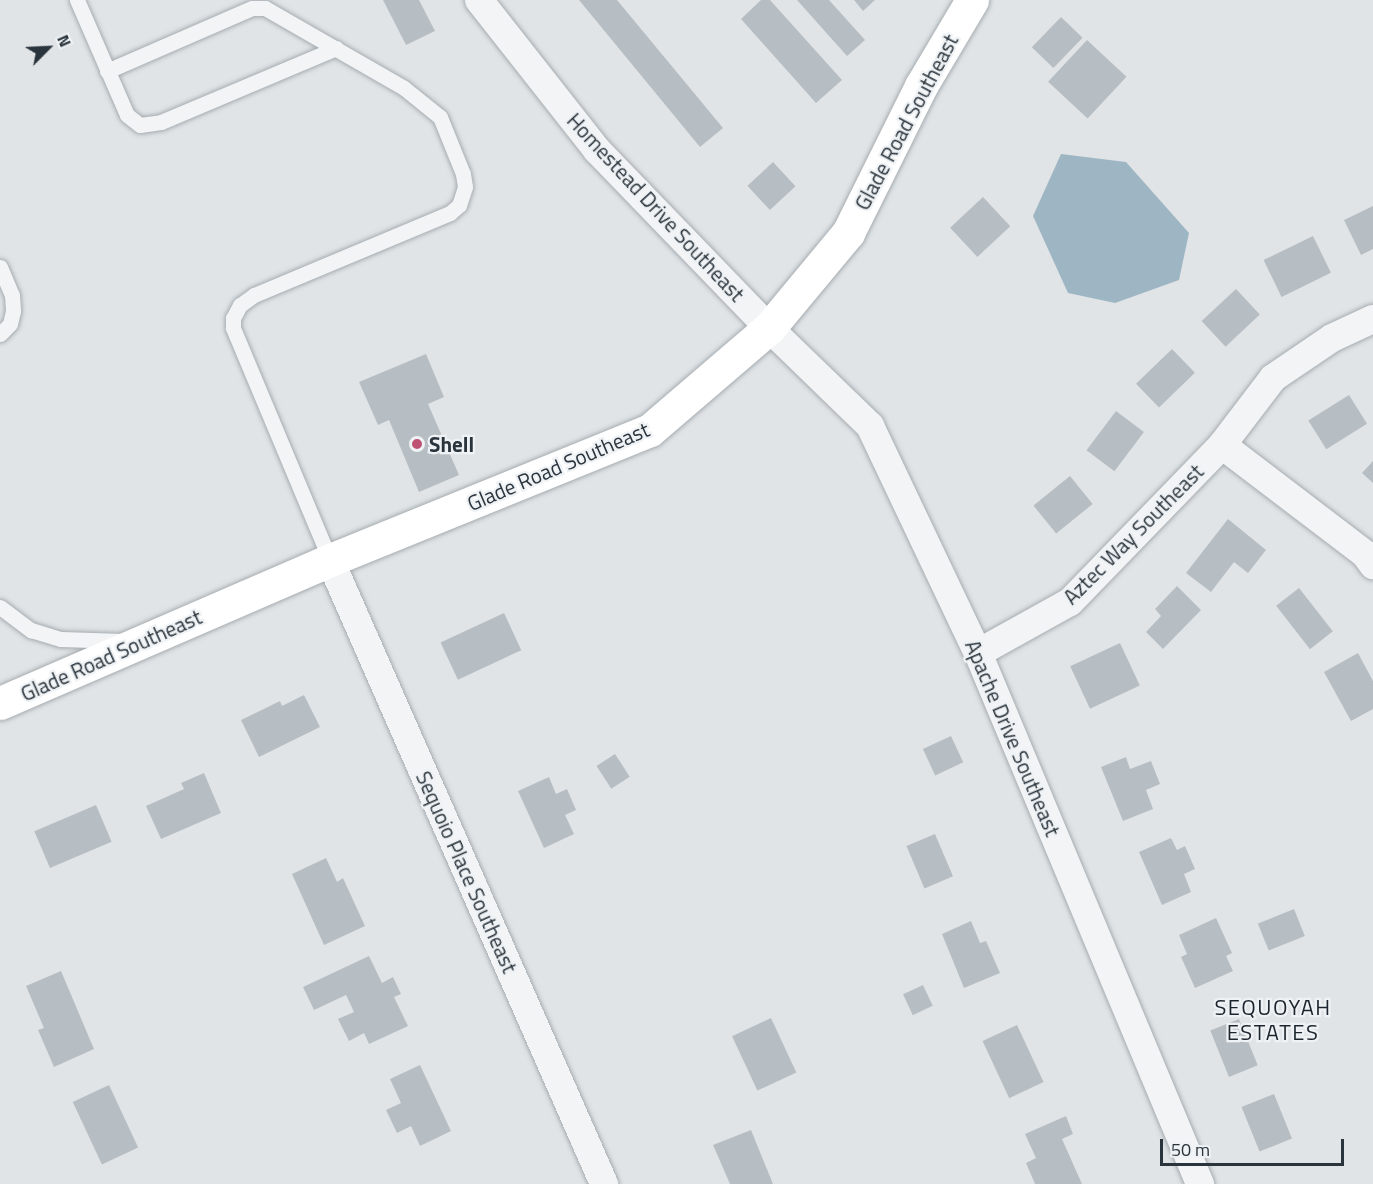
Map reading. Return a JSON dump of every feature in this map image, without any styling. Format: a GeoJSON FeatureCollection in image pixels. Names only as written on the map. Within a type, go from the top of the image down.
{"type":"FeatureCollection","features":[{"type":"Feature","properties":{"kind":"street","name":"Homestead Drive Southeast"},"geometry":{"type":"LineString","coordinates":[[479,0],[597,150],[769,328]]}},
{"type":"Feature","properties":{"kind":"street","name":"Glade Road Southeast"},"geometry":{"type":"LineString","coordinates":[[0,703],[330,560],[650,430],[769,328],[848,233],[921,86],[972,0]]}},
{"type":"Feature","properties":{"kind":"street","name":"Aztec Way Southeast"},"geometry":{"type":"LineString","coordinates":[[978,653],[1070,602],[1222,445],[1273,378],[1332,338],[1373,319]]}},
{"type":"Feature","properties":{"kind":"street","name":"Apache Drive Southeast"},"geometry":{"type":"LineString","coordinates":[[769,328],[870,426],[978,653],[1200,1184]]}},
{"type":"Feature","properties":{"kind":"street"},"geometry":{"type":"LineString","coordinates":[[1222,445],[1365,554],[1373,565]]}},
{"type":"Feature","properties":{"kind":"street","name":"Sequoio Place Southeast"},"geometry":{"type":"LineString","coordinates":[[330,560],[604,1184]]}},
{"type":"Feature","properties":{"kind":"lane"},"geometry":{"type":"LineString","coordinates":[[77,0],[127,115],[140,124],[152,125],[336,48]]}},
{"type":"Feature","properties":{"kind":"lane"},"geometry":{"type":"LineString","coordinates":[[107,70],[252,8],[265,8],[430,105],[440,117],[465,187],[459,205],[450,213],[254,295],[240,305],[233,318],[234,328],[330,560]]}},
{"type":"Feature","properties":{"kind":"lane"},"geometry":{"type":"LineString","coordinates":[[0,267],[12,295],[13,311],[10,324],[0,334]]}},
{"type":"Feature","properties":{"kind":"lane"},"geometry":{"type":"LineString","coordinates":[[0,607],[31,630],[61,639],[141,642]]}},
{"type":"Feature","properties":{"kind":"water"},"geometry":{"type":"Polygon","coordinates":[[[1061,154],[1126,162],[1189,233],[1179,280],[1115,303],[1068,293],[1033,216],[1061,154]]]}},
{"type":"Feature","properties":{"kind":"building"},"geometry":{"type":"Polygon","coordinates":[[[383,0],[419,0],[435,31],[406,45],[383,0]]]}},
{"type":"Feature","properties":{"kind":"building"},"geometry":{"type":"Polygon","coordinates":[[[579,0],[617,0],[723,128],[700,147],[579,0]]]}},
{"type":"Feature","properties":{"kind":"building"},"geometry":{"type":"Polygon","coordinates":[[[761,0],[770,0],[842,80],[816,103],[741,19],[761,0]]]}},
{"type":"Feature","properties":{"kind":"building"},"geometry":{"type":"Polygon","coordinates":[[[797,0],[829,0],[865,40],[847,56],[797,0]]]}},
{"type":"Feature","properties":{"kind":"building"},"geometry":{"type":"Polygon","coordinates":[[[854,0],[875,0],[863,11],[854,0]]]}},
{"type":"Feature","properties":{"kind":"building"},"geometry":{"type":"Polygon","coordinates":[[[1061,17],[1083,38],[1053,68],[1032,47],[1061,17]]]}},
{"type":"Feature","properties":{"kind":"building"},"geometry":{"type":"Polygon","coordinates":[[[1087,40],[1126,77],[1088,119],[1048,82],[1087,40]]]}},
{"type":"Feature","properties":{"kind":"building"},"geometry":{"type":"Polygon","coordinates":[[[773,162],[796,186],[770,210],[747,186],[773,162]]]}},
{"type":"Feature","properties":{"kind":"building"},"geometry":{"type":"Polygon","coordinates":[[[983,197],[1010,226],[977,257],[950,228],[983,197]]]}},
{"type":"Feature","properties":{"kind":"building"},"geometry":{"type":"Polygon","coordinates":[[[1373,206],[1373,249],[1361,255],[1344,220],[1373,206]]]}},
{"type":"Feature","properties":{"kind":"building"},"geometry":{"type":"Polygon","coordinates":[[[1313,236],[1331,273],[1282,297],[1264,260],[1313,236]]]}},
{"type":"Feature","properties":{"kind":"building"},"geometry":{"type":"Polygon","coordinates":[[[1236,289],[1260,315],[1225,347],[1202,321],[1236,289]]]}},
{"type":"Feature","properties":{"kind":"building"},"geometry":{"type":"Polygon","coordinates":[[[1172,349],[1195,373],[1159,407],[1136,384],[1172,349]]]}},
{"type":"Feature","properties":{"kind":"building"},"geometry":{"type":"Polygon","coordinates":[[[426,354],[444,397],[428,404],[459,475],[419,492],[389,420],[378,425],[359,382],[426,354]]]}},
{"type":"Feature","properties":{"kind":"building"},"geometry":{"type":"Polygon","coordinates":[[[1349,395],[1367,424],[1326,449],[1308,420],[1349,395]]]}},
{"type":"Feature","properties":{"kind":"building"},"geometry":{"type":"Polygon","coordinates":[[[1116,411],[1144,432],[1114,471],[1087,450],[1116,411]]]}},
{"type":"Feature","properties":{"kind":"building"},"geometry":{"type":"Polygon","coordinates":[[[1373,461],[1373,483],[1362,473],[1373,461]]]}},
{"type":"Feature","properties":{"kind":"building"},"geometry":{"type":"Polygon","coordinates":[[[1070,476],[1093,504],[1056,534],[1033,506],[1070,476]]]}},
{"type":"Feature","properties":{"kind":"building"},"geometry":{"type":"Polygon","coordinates":[[[1228,519],[1266,550],[1248,573],[1234,562],[1211,592],[1186,573],[1228,519]]]}},
{"type":"Feature","properties":{"kind":"building"},"geometry":{"type":"Polygon","coordinates":[[[1177,586],[1201,610],[1163,649],[1146,632],[1161,616],[1155,609],[1177,586]]]}},
{"type":"Feature","properties":{"kind":"building"},"geometry":{"type":"Polygon","coordinates":[[[1299,588],[1333,631],[1310,649],[1276,606],[1299,588]]]}},
{"type":"Feature","properties":{"kind":"building"},"geometry":{"type":"Polygon","coordinates":[[[504,613],[521,650],[458,680],[441,643],[504,613]]]}},
{"type":"Feature","properties":{"kind":"building"},"geometry":{"type":"Polygon","coordinates":[[[1120,643],[1140,686],[1090,709],[1070,666],[1120,643]]]}},
{"type":"Feature","properties":{"kind":"building"},"geometry":{"type":"Polygon","coordinates":[[[1358,653],[1373,681],[1373,709],[1351,721],[1324,672],[1358,653]]]}},
{"type":"Feature","properties":{"kind":"building"},"geometry":{"type":"Polygon","coordinates":[[[304,695],[320,727],[259,757],[241,720],[280,701],[282,706],[304,695]]]}},
{"type":"Feature","properties":{"kind":"building"},"geometry":{"type":"Polygon","coordinates":[[[951,736],[963,762],[935,775],[923,749],[951,736]]]}},
{"type":"Feature","properties":{"kind":"building"},"geometry":{"type":"Polygon","coordinates":[[[615,754],[630,777],[611,789],[597,766],[615,754]]]}},
{"type":"Feature","properties":{"kind":"building"},"geometry":{"type":"Polygon","coordinates":[[[1126,757],[1130,769],[1151,761],[1160,784],[1146,790],[1153,809],[1123,821],[1101,767],[1126,757]]]}},
{"type":"Feature","properties":{"kind":"building"},"geometry":{"type":"Polygon","coordinates":[[[204,773],[221,813],[161,839],[146,806],[184,789],[181,783],[204,773]]]}},
{"type":"Feature","properties":{"kind":"building"},"geometry":{"type":"Polygon","coordinates":[[[549,777],[556,794],[567,789],[576,810],[565,815],[574,834],[544,848],[518,791],[549,777]]]}},
{"type":"Feature","properties":{"kind":"building"},"geometry":{"type":"Polygon","coordinates":[[[96,805],[112,842],[50,868],[34,831],[96,805]]]}},
{"type":"Feature","properties":{"kind":"building"},"geometry":{"type":"Polygon","coordinates":[[[935,834],[953,876],[924,888],[906,846],[935,834]]]}},
{"type":"Feature","properties":{"kind":"building"},"geometry":{"type":"Polygon","coordinates":[[[1171,838],[1177,850],[1185,846],[1195,869],[1184,874],[1191,892],[1162,905],[1139,852],[1171,838]]]}},
{"type":"Feature","properties":{"kind":"building"},"geometry":{"type":"Polygon","coordinates":[[[326,858],[337,882],[343,878],[365,926],[324,945],[292,874],[326,858]]]}},
{"type":"Feature","properties":{"kind":"building"},"geometry":{"type":"Polygon","coordinates":[[[1294,909],[1305,936],[1269,950],[1258,924],[1294,909]]]}},
{"type":"Feature","properties":{"kind":"building"},"geometry":{"type":"Polygon","coordinates":[[[1216,918],[1232,953],[1226,956],[1233,971],[1195,988],[1181,957],[1187,954],[1179,935],[1216,918]]]}},
{"type":"Feature","properties":{"kind":"building"},"geometry":{"type":"Polygon","coordinates":[[[971,921],[980,943],[986,941],[1000,973],[964,988],[942,934],[971,921]]]}},
{"type":"Feature","properties":{"kind":"building"},"geometry":{"type":"Polygon","coordinates":[[[369,956],[382,983],[393,977],[401,994],[394,997],[408,1026],[369,1044],[364,1033],[349,1041],[338,1019],[354,1012],[346,995],[314,1010],[303,987],[369,956]]]}},
{"type":"Feature","properties":{"kind":"building"},"geometry":{"type":"Polygon","coordinates":[[[61,971],[94,1049],[54,1067],[38,1030],[44,1028],[26,986],[61,971]]]}},
{"type":"Feature","properties":{"kind":"building"},"geometry":{"type":"Polygon","coordinates":[[[923,985],[933,1006],[913,1015],[903,994],[923,985]]]}},
{"type":"Feature","properties":{"kind":"building"},"geometry":{"type":"Polygon","coordinates":[[[771,1018],[796,1072],[757,1091],[732,1036],[771,1018]]]}},
{"type":"Feature","properties":{"kind":"building"},"geometry":{"type":"Polygon","coordinates":[[[1239,1019],[1258,1065],[1229,1077],[1210,1031],[1239,1019]]]}},
{"type":"Feature","properties":{"kind":"building"},"geometry":{"type":"Polygon","coordinates":[[[1017,1025],[1044,1082],[1009,1098],[983,1041],[1017,1025]]]}},
{"type":"Feature","properties":{"kind":"building"},"geometry":{"type":"Polygon","coordinates":[[[420,1065],[451,1131],[420,1146],[411,1126],[397,1133],[386,1110],[401,1103],[390,1079],[420,1065]]]}},
{"type":"Feature","properties":{"kind":"building"},"geometry":{"type":"Polygon","coordinates":[[[109,1085],[138,1148],[102,1164],[73,1102],[109,1085]]]}},
{"type":"Feature","properties":{"kind":"building"},"geometry":{"type":"Polygon","coordinates":[[[1274,1094],[1292,1139],[1260,1152],[1242,1107],[1274,1094]]]}},
{"type":"Feature","properties":{"kind":"building"},"geometry":{"type":"Polygon","coordinates":[[[1066,1116],[1073,1134],[1062,1139],[1082,1184],[1035,1184],[1026,1163],[1036,1158],[1025,1134],[1066,1116]]]}},
{"type":"Feature","properties":{"kind":"building"},"geometry":{"type":"Polygon","coordinates":[[[751,1130],[773,1184],[730,1184],[713,1145],[751,1130]]]}},
{"type":"Feature","properties":{"kind":"place","name":"Shell"},"geometry":{"type":"Point","coordinates":[417,444]}},
{"type":"Feature","properties":{"kind":"district","name":"SEQUOYAH ESTATES"},"geometry":{"type":"Point","coordinates":[1273,1020]}}]}
